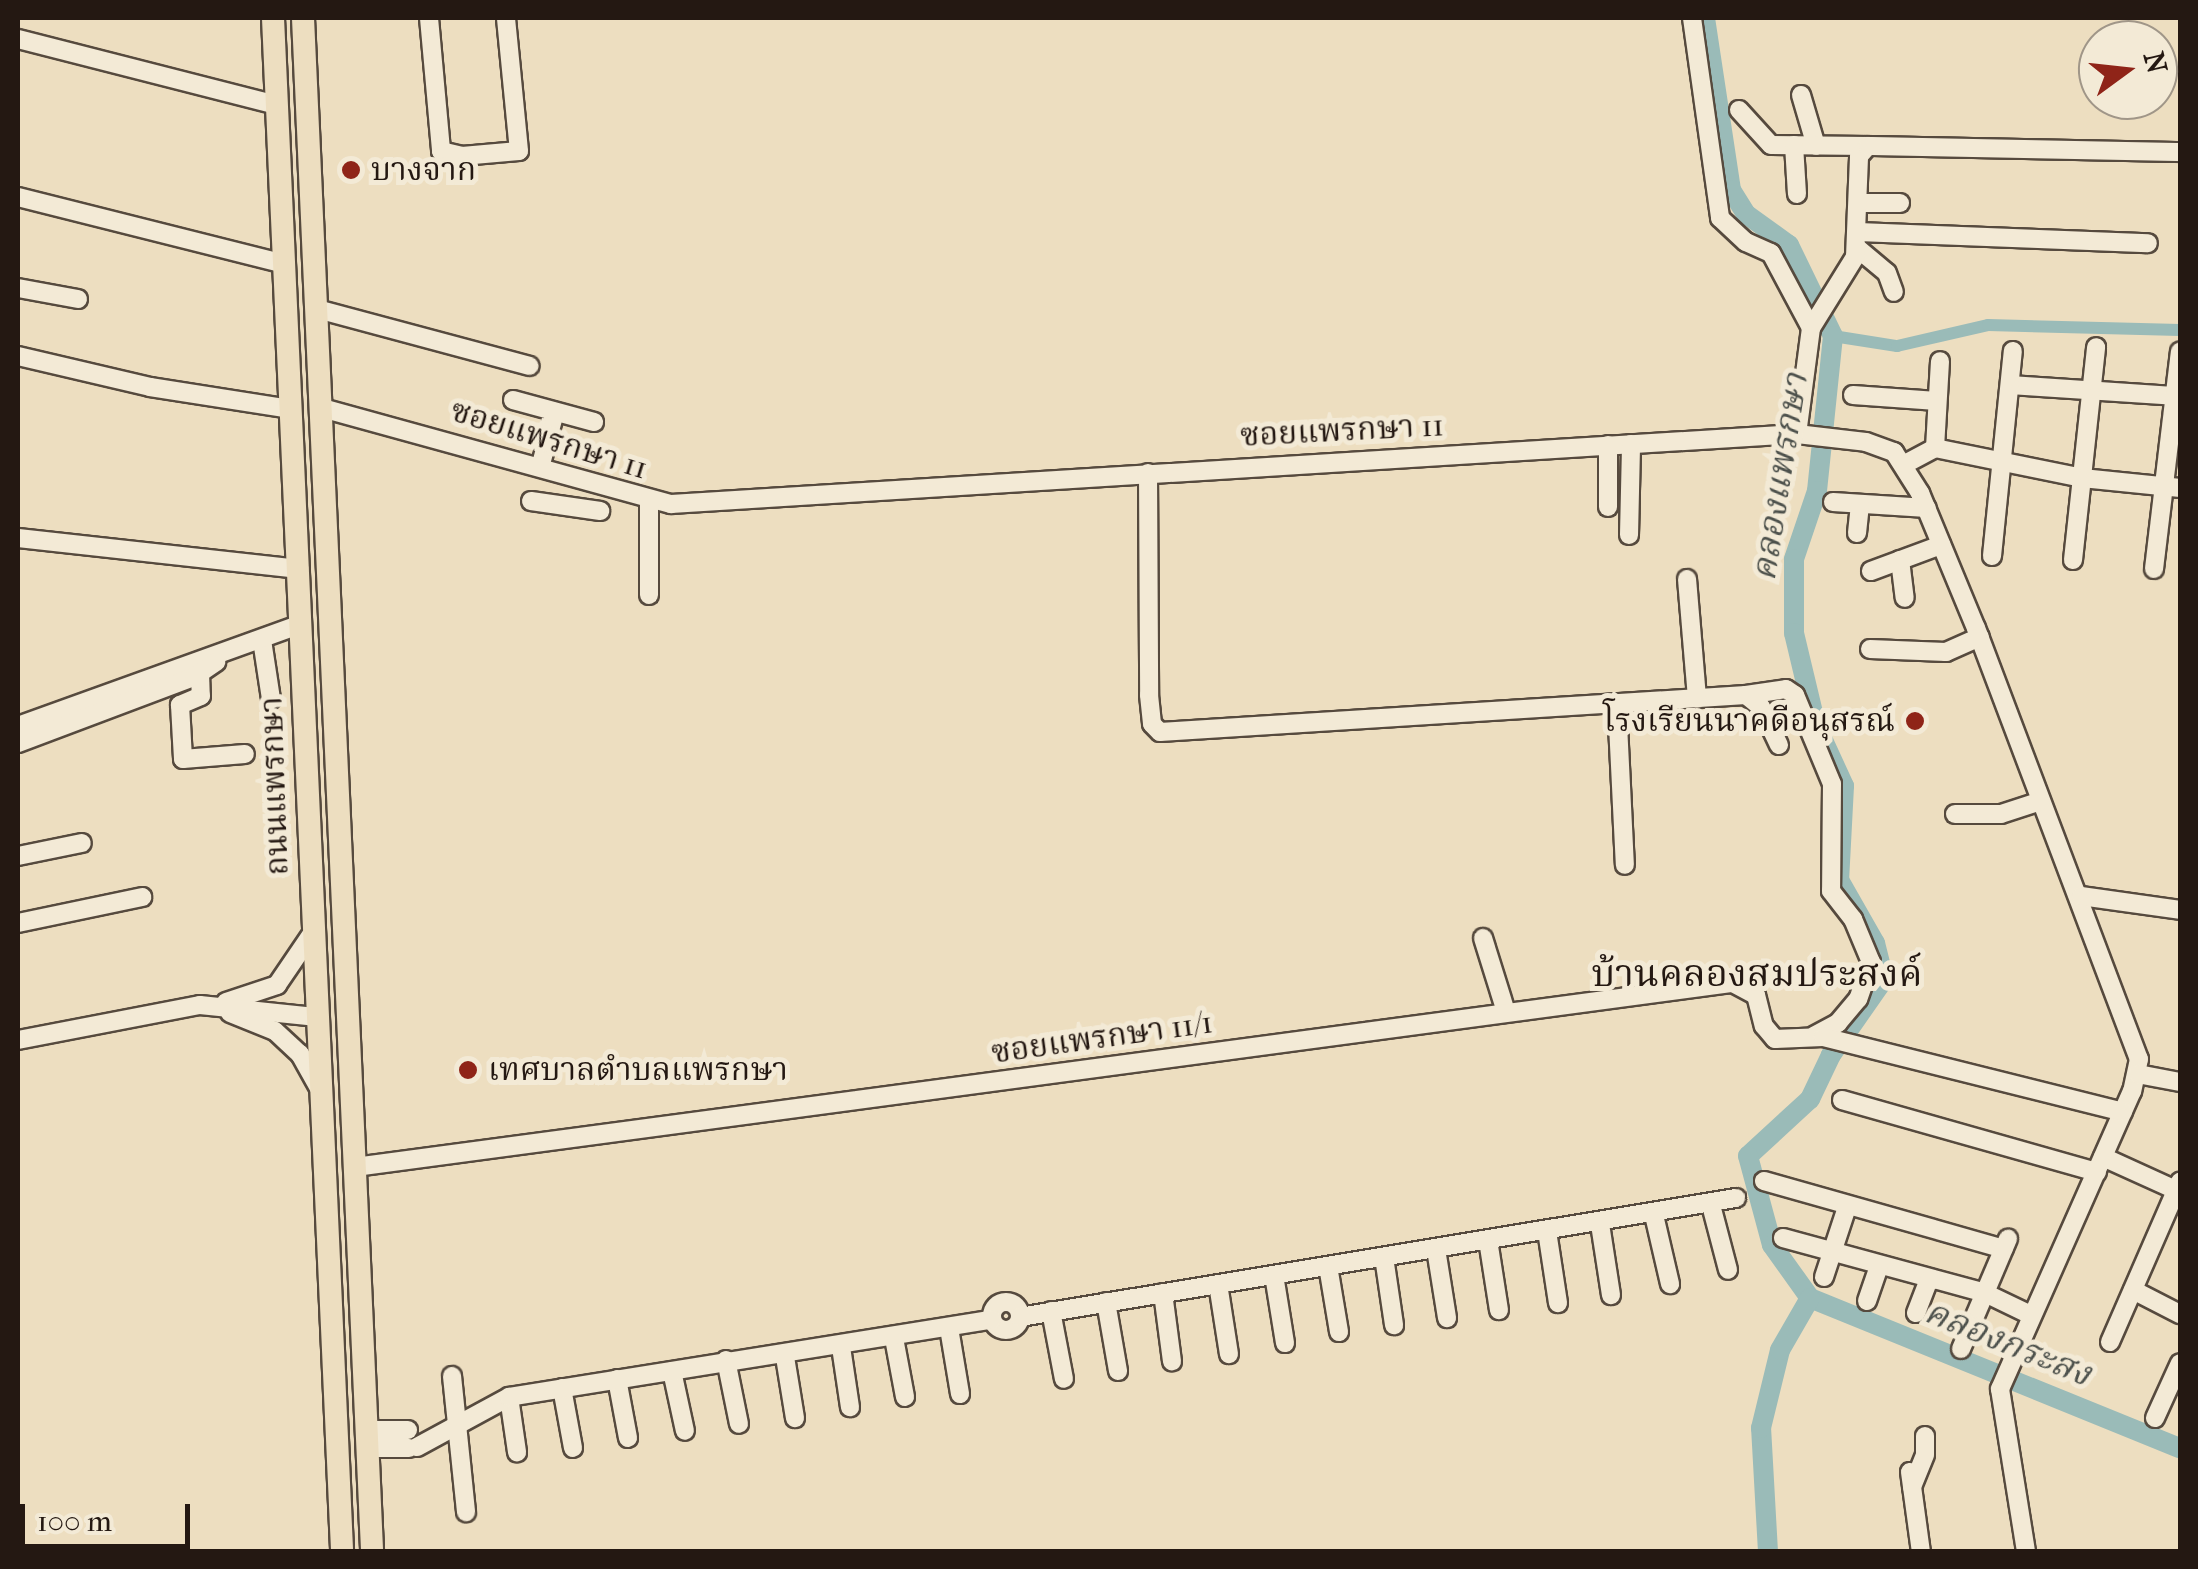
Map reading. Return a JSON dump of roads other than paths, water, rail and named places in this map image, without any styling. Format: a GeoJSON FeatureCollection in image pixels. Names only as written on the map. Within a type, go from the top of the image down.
{"type":"FeatureCollection","features":[{"type":"Feature","properties":{"kind":"main road","name":"ถนนแพรกษา"},"geometry":{"type":"LineString","coordinates":[[273,18],[342,1552]]}},
{"type":"Feature","properties":{"kind":"main road","name":"ถนนแพรกษา"},"geometry":{"type":"LineString","coordinates":[[303,18],[372,1552]]}},
{"type":"Feature","properties":{"kind":"street"},"geometry":{"type":"LineString","coordinates":[[430,18],[441,150],[462,156],[519,151],[506,18]]}},
{"type":"Feature","properties":{"kind":"street"},"geometry":{"type":"LineString","coordinates":[[1692,18],[1720,218],[1746,242],[1771,253],[1815,324]]}},
{"type":"Feature","properties":{"kind":"street"},"geometry":{"type":"LineString","coordinates":[[18,39],[277,105]]}},
{"type":"Feature","properties":{"kind":"street"},"geometry":{"type":"LineString","coordinates":[[1801,95],[1816,146]]}},
{"type":"Feature","properties":{"kind":"street"},"geometry":{"type":"LineString","coordinates":[[1740,110],[1766,143],[2180,152]]}},
{"type":"Feature","properties":{"kind":"street"},"geometry":{"type":"LineString","coordinates":[[1794,145],[1796,194]]}},
{"type":"Feature","properties":{"kind":"street"},"geometry":{"type":"LineString","coordinates":[[1802,435],[1815,324],[1836,296],[1857,240],[1859,156],[1868,146]]}},
{"type":"Feature","properties":{"kind":"street"},"geometry":{"type":"LineString","coordinates":[[18,197],[284,264]]}},
{"type":"Feature","properties":{"kind":"street"},"geometry":{"type":"LineString","coordinates":[[1859,203],[1900,203]]}},
{"type":"Feature","properties":{"kind":"street"},"geometry":{"type":"LineString","coordinates":[[1857,240],[2148,243]]}},
{"type":"Feature","properties":{"kind":"street"},"geometry":{"type":"LineString","coordinates":[[1857,240],[1887,274],[1894,292]]}},
{"type":"Feature","properties":{"kind":"street"},"geometry":{"type":"LineString","coordinates":[[18,288],[78,298]]}},
{"type":"Feature","properties":{"kind":"street"},"geometry":{"type":"LineString","coordinates":[[317,309],[530,366]]}},
{"type":"Feature","properties":{"kind":"street"},"geometry":{"type":"LineString","coordinates":[[2073,560],[2096,347]]}},
{"type":"Feature","properties":{"kind":"street"},"geometry":{"type":"LineString","coordinates":[[1992,556],[2012,350]]}},
{"type":"Feature","properties":{"kind":"street"},"geometry":{"type":"LineString","coordinates":[[2154,569],[2173,487],[2174,396],[2180,352]]}},
{"type":"Feature","properties":{"kind":"street"},"geometry":{"type":"LineString","coordinates":[[18,356],[150,388],[291,409]]}},
{"type":"Feature","properties":{"kind":"street"},"geometry":{"type":"LineString","coordinates":[[1934,448],[1940,360]]}},
{"type":"Feature","properties":{"kind":"street"},"geometry":{"type":"LineString","coordinates":[[2010,385],[2174,396]]}},
{"type":"Feature","properties":{"kind":"street"},"geometry":{"type":"LineString","coordinates":[[1853,395],[1938,401]]}},
{"type":"Feature","properties":{"kind":"street"},"geometry":{"type":"LineString","coordinates":[[514,400],[594,422]]}},
{"type":"Feature","properties":{"kind":"street","name":"ซอยแพรกษา 11"},"geometry":{"type":"LineString","coordinates":[[322,408],[545,466],[650,502],[702,504],[1148,473],[1802,435],[1881,445],[1905,464]]}},
{"type":"Feature","properties":{"kind":"street"},"geometry":{"type":"LineString","coordinates":[[555,412],[539,502],[600,511]]}},
{"type":"Feature","properties":{"kind":"street"},"geometry":{"type":"LineString","coordinates":[[1628,535],[1631,444]]}},
{"type":"Feature","properties":{"kind":"street"},"geometry":{"type":"LineString","coordinates":[[1608,445],[1608,507]]}},
{"type":"Feature","properties":{"kind":"street"},"geometry":{"type":"LineString","coordinates":[[2026,1552],[2000,1389],[2138,1074],[2132,1026],[1980,637],[1905,464],[1934,448],[2082,478],[2173,487]]}},
{"type":"Feature","properties":{"kind":"street"},"geometry":{"type":"LineString","coordinates":[[1148,473],[1148,656],[1155,730],[1697,699],[1780,689],[1795,695],[1832,784],[1829,886],[1856,924],[1870,962],[1858,1000],[1818,1038]]}},
{"type":"Feature","properties":{"kind":"street"},"geometry":{"type":"LineString","coordinates":[[649,595],[650,502]]}},
{"type":"Feature","properties":{"kind":"street"},"geometry":{"type":"LineString","coordinates":[[1833,502],[1927,508]]}},
{"type":"Feature","properties":{"kind":"street"},"geometry":{"type":"LineString","coordinates":[[1857,533],[1860,504]]}},
{"type":"Feature","properties":{"kind":"street"},"geometry":{"type":"LineString","coordinates":[[18,538],[298,569]]}},
{"type":"Feature","properties":{"kind":"street"},"geometry":{"type":"LineString","coordinates":[[1871,571],[1942,545]]}},
{"type":"Feature","properties":{"kind":"street"},"geometry":{"type":"LineString","coordinates":[[1900,560],[1905,598]]}},
{"type":"Feature","properties":{"kind":"street"},"geometry":{"type":"LineString","coordinates":[[1687,579],[1697,699]]}},
{"type":"Feature","properties":{"kind":"street"},"geometry":{"type":"LineString","coordinates":[[18,743],[66,716],[301,624]]}},
{"type":"Feature","properties":{"kind":"street"},"geometry":{"type":"LineString","coordinates":[[1870,648],[1946,652],[1980,637]]}},
{"type":"Feature","properties":{"kind":"street"},"geometry":{"type":"LineString","coordinates":[[262,640],[271,700]]}},
{"type":"Feature","properties":{"kind":"street"},"geometry":{"type":"LineString","coordinates":[[18,726],[66,716],[200,673],[224,656]]}},
{"type":"Feature","properties":{"kind":"street"},"geometry":{"type":"LineString","coordinates":[[200,673],[201,696],[180,706],[183,759],[245,754]]}},
{"type":"Feature","properties":{"kind":"street"},"geometry":{"type":"LineString","coordinates":[[1746,695],[1761,707],[1779,745]]}},
{"type":"Feature","properties":{"kind":"street"},"geometry":{"type":"LineString","coordinates":[[1617,704],[1626,865]]}},
{"type":"Feature","properties":{"kind":"street"},"geometry":{"type":"LineString","coordinates":[[1955,814],[2001,814],[2041,801]]}},
{"type":"Feature","properties":{"kind":"street"},"geometry":{"type":"LineString","coordinates":[[18,856],[82,843]]}},
{"type":"Feature","properties":{"kind":"street"},"geometry":{"type":"LineString","coordinates":[[2081,896],[2180,910]]}},
{"type":"Feature","properties":{"kind":"street"},"geometry":{"type":"LineString","coordinates":[[18,924],[142,897]]}},
{"type":"Feature","properties":{"kind":"street"},"geometry":{"type":"LineString","coordinates":[[211,1006],[277,985],[314,931]]}},
{"type":"Feature","properties":{"kind":"street"},"geometry":{"type":"LineString","coordinates":[[1483,938],[1506,1012]]}},
{"type":"Feature","properties":{"kind":"street","name":"ซอยแพรกษา 11/1"},"geometry":{"type":"LineString","coordinates":[[355,1166],[1506,1012],[1743,984],[1756,994],[1764,1026],[1775,1039],[1818,1038]]}},
{"type":"Feature","properties":{"kind":"street"},"geometry":{"type":"LineString","coordinates":[[211,1006],[275,1030],[300,1054],[320,1090]]}},
{"type":"Feature","properties":{"kind":"street"},"geometry":{"type":"LineString","coordinates":[[18,1040],[164,1008],[211,1006],[317,1017]]}},
{"type":"Feature","properties":{"kind":"street"},"geometry":{"type":"LineString","coordinates":[[1818,1038],[2123,1112]]}},
{"type":"Feature","properties":{"kind":"street"},"geometry":{"type":"LineString","coordinates":[[2138,1074],[2180,1082]]}},
{"type":"Feature","properties":{"kind":"street"},"geometry":{"type":"LineString","coordinates":[[1842,1100],[2100,1164],[2179,1188],[2110,1342]]}},
{"type":"Feature","properties":{"kind":"street"},"geometry":{"type":"LineString","coordinates":[[1764,1181],[1847,1207],[2006,1244],[1962,1348]]}},
{"type":"Feature","properties":{"kind":"street"},"geometry":{"type":"LineString","coordinates":[[367,1439],[416,1439],[456,1425],[509,1397],[726,1360],[785,1357],[992,1320],[1002,1302],[1016,1306],[1020,1317],[1600,1224],[1736,1198]]}},
{"type":"Feature","properties":{"kind":"street"},"geometry":{"type":"LineString","coordinates":[[1711,1205],[1728,1270]]}},
{"type":"Feature","properties":{"kind":"street"},"geometry":{"type":"LineString","coordinates":[[1824,1276],[1847,1207]]}},
{"type":"Feature","properties":{"kind":"street"},"geometry":{"type":"LineString","coordinates":[[1654,1215],[1670,1284]]}},
{"type":"Feature","properties":{"kind":"street"},"geometry":{"type":"LineString","coordinates":[[1600,1224],[1612,1295]]}},
{"type":"Feature","properties":{"kind":"street"},"geometry":{"type":"LineString","coordinates":[[1546,1232],[1558,1303]]}},
{"type":"Feature","properties":{"kind":"street"},"geometry":{"type":"LineString","coordinates":[[1783,1238],[1985,1293],[2031,1315]]}},
{"type":"Feature","properties":{"kind":"street"},"geometry":{"type":"LineString","coordinates":[[1488,1240],[1499,1310]]}},
{"type":"Feature","properties":{"kind":"street"},"geometry":{"type":"LineString","coordinates":[[1436,1249],[1446,1318]]}},
{"type":"Feature","properties":{"kind":"street"},"geometry":{"type":"LineString","coordinates":[[1384,1257],[1394,1326]]}},
{"type":"Feature","properties":{"kind":"street"},"geometry":{"type":"LineString","coordinates":[[1328,1266],[1339,1332]]}},
{"type":"Feature","properties":{"kind":"street"},"geometry":{"type":"LineString","coordinates":[[1867,1301],[1879,1266]]}},
{"type":"Feature","properties":{"kind":"street"},"geometry":{"type":"LineString","coordinates":[[1274,1275],[1286,1343]]}},
{"type":"Feature","properties":{"kind":"street"},"geometry":{"type":"LineString","coordinates":[[1916,1313],[1929,1279]]}},
{"type":"Feature","properties":{"kind":"street"},"geometry":{"type":"LineString","coordinates":[[1218,1284],[1229,1354]]}},
{"type":"Feature","properties":{"kind":"street"},"geometry":{"type":"LineString","coordinates":[[2133,1290],[2180,1314]]}},
{"type":"Feature","properties":{"kind":"street"},"geometry":{"type":"LineString","coordinates":[[1164,1293],[1172,1361]]}},
{"type":"Feature","properties":{"kind":"street"},"geometry":{"type":"LineString","coordinates":[[1106,1302],[1118,1371]]}},
{"type":"Feature","properties":{"kind":"street"},"geometry":{"type":"LineString","coordinates":[[1050,1311],[1064,1379]]}},
{"type":"Feature","properties":{"kind":"street"},"geometry":{"type":"LineString","coordinates":[[949,1328],[960,1394]]}},
{"type":"Feature","properties":{"kind":"street"},"geometry":{"type":"LineString","coordinates":[[894,1338],[905,1398]]}},
{"type":"Feature","properties":{"kind":"street"},"geometry":{"type":"LineString","coordinates":[[841,1347],[850,1407]]}},
{"type":"Feature","properties":{"kind":"street"},"geometry":{"type":"LineString","coordinates":[[785,1357],[795,1418]]}},
{"type":"Feature","properties":{"kind":"street"},"geometry":{"type":"LineString","coordinates":[[726,1360],[739,1424]]}},
{"type":"Feature","properties":{"kind":"street"},"geometry":{"type":"LineString","coordinates":[[2155,1418],[2180,1364]]}},
{"type":"Feature","properties":{"kind":"street"},"geometry":{"type":"LineString","coordinates":[[672,1370],[685,1431]]}},
{"type":"Feature","properties":{"kind":"street"},"geometry":{"type":"LineString","coordinates":[[452,1376],[466,1512]]}},
{"type":"Feature","properties":{"kind":"street"},"geometry":{"type":"LineString","coordinates":[[617,1379],[628,1438]]}},
{"type":"Feature","properties":{"kind":"street"},"geometry":{"type":"LineString","coordinates":[[562,1388],[572,1448]]}},
{"type":"Feature","properties":{"kind":"street"},"geometry":{"type":"LineString","coordinates":[[509,1397],[517,1452]]}},
{"type":"Feature","properties":{"kind":"street"},"geometry":{"type":"LineString","coordinates":[[1921,1552],[1911,1480],[1925,1454],[1924,1436]]}},
{"type":"Feature","properties":{"kind":"waterway","name":"คลองแพรกษา"},"geometry":{"type":"LineString","coordinates":[[1705,18],[1731,190],[1746,214],[1789,245],[1833,336],[1817,491],[1794,559],[1794,633],[1816,725],[1844,786],[1839,880],[1875,943],[1884,979],[1831,1055],[1810,1099],[1748,1156],[1772,1245],[1810,1298]]}},
{"type":"Feature","properties":{"kind":"waterway"},"geometry":{"type":"LineString","coordinates":[[1833,336],[1897,346],[1988,325],[2180,330]]}},
{"type":"Feature","properties":{"kind":"waterway","name":"คลองกระสง"},"geometry":{"type":"LineString","coordinates":[[1810,1298],[2180,1448]]}},
{"type":"Feature","properties":{"kind":"waterway","name":"คลองแพรกษา"},"geometry":{"type":"LineString","coordinates":[[1768,1552],[1761,1428],[1780,1350],[1810,1298]]}},
{"type":"Feature","properties":{"kind":"place","name":"บางจาก"},"geometry":{"type":"Point","coordinates":[351,170]}},
{"type":"Feature","properties":{"kind":"place","name":"โรงเรียนนาคดีอนุสรณ์"},"geometry":{"type":"Point","coordinates":[1915,721]}},
{"type":"Feature","properties":{"kind":"place","name":"เทศบาลตำบลแพรกษา"},"geometry":{"type":"Point","coordinates":[468,1070]}},
{"type":"Feature","properties":{"kind":"district","name":"บ้านคลองสมประสงค์"},"geometry":{"type":"Point","coordinates":[1757,974]}}]}
